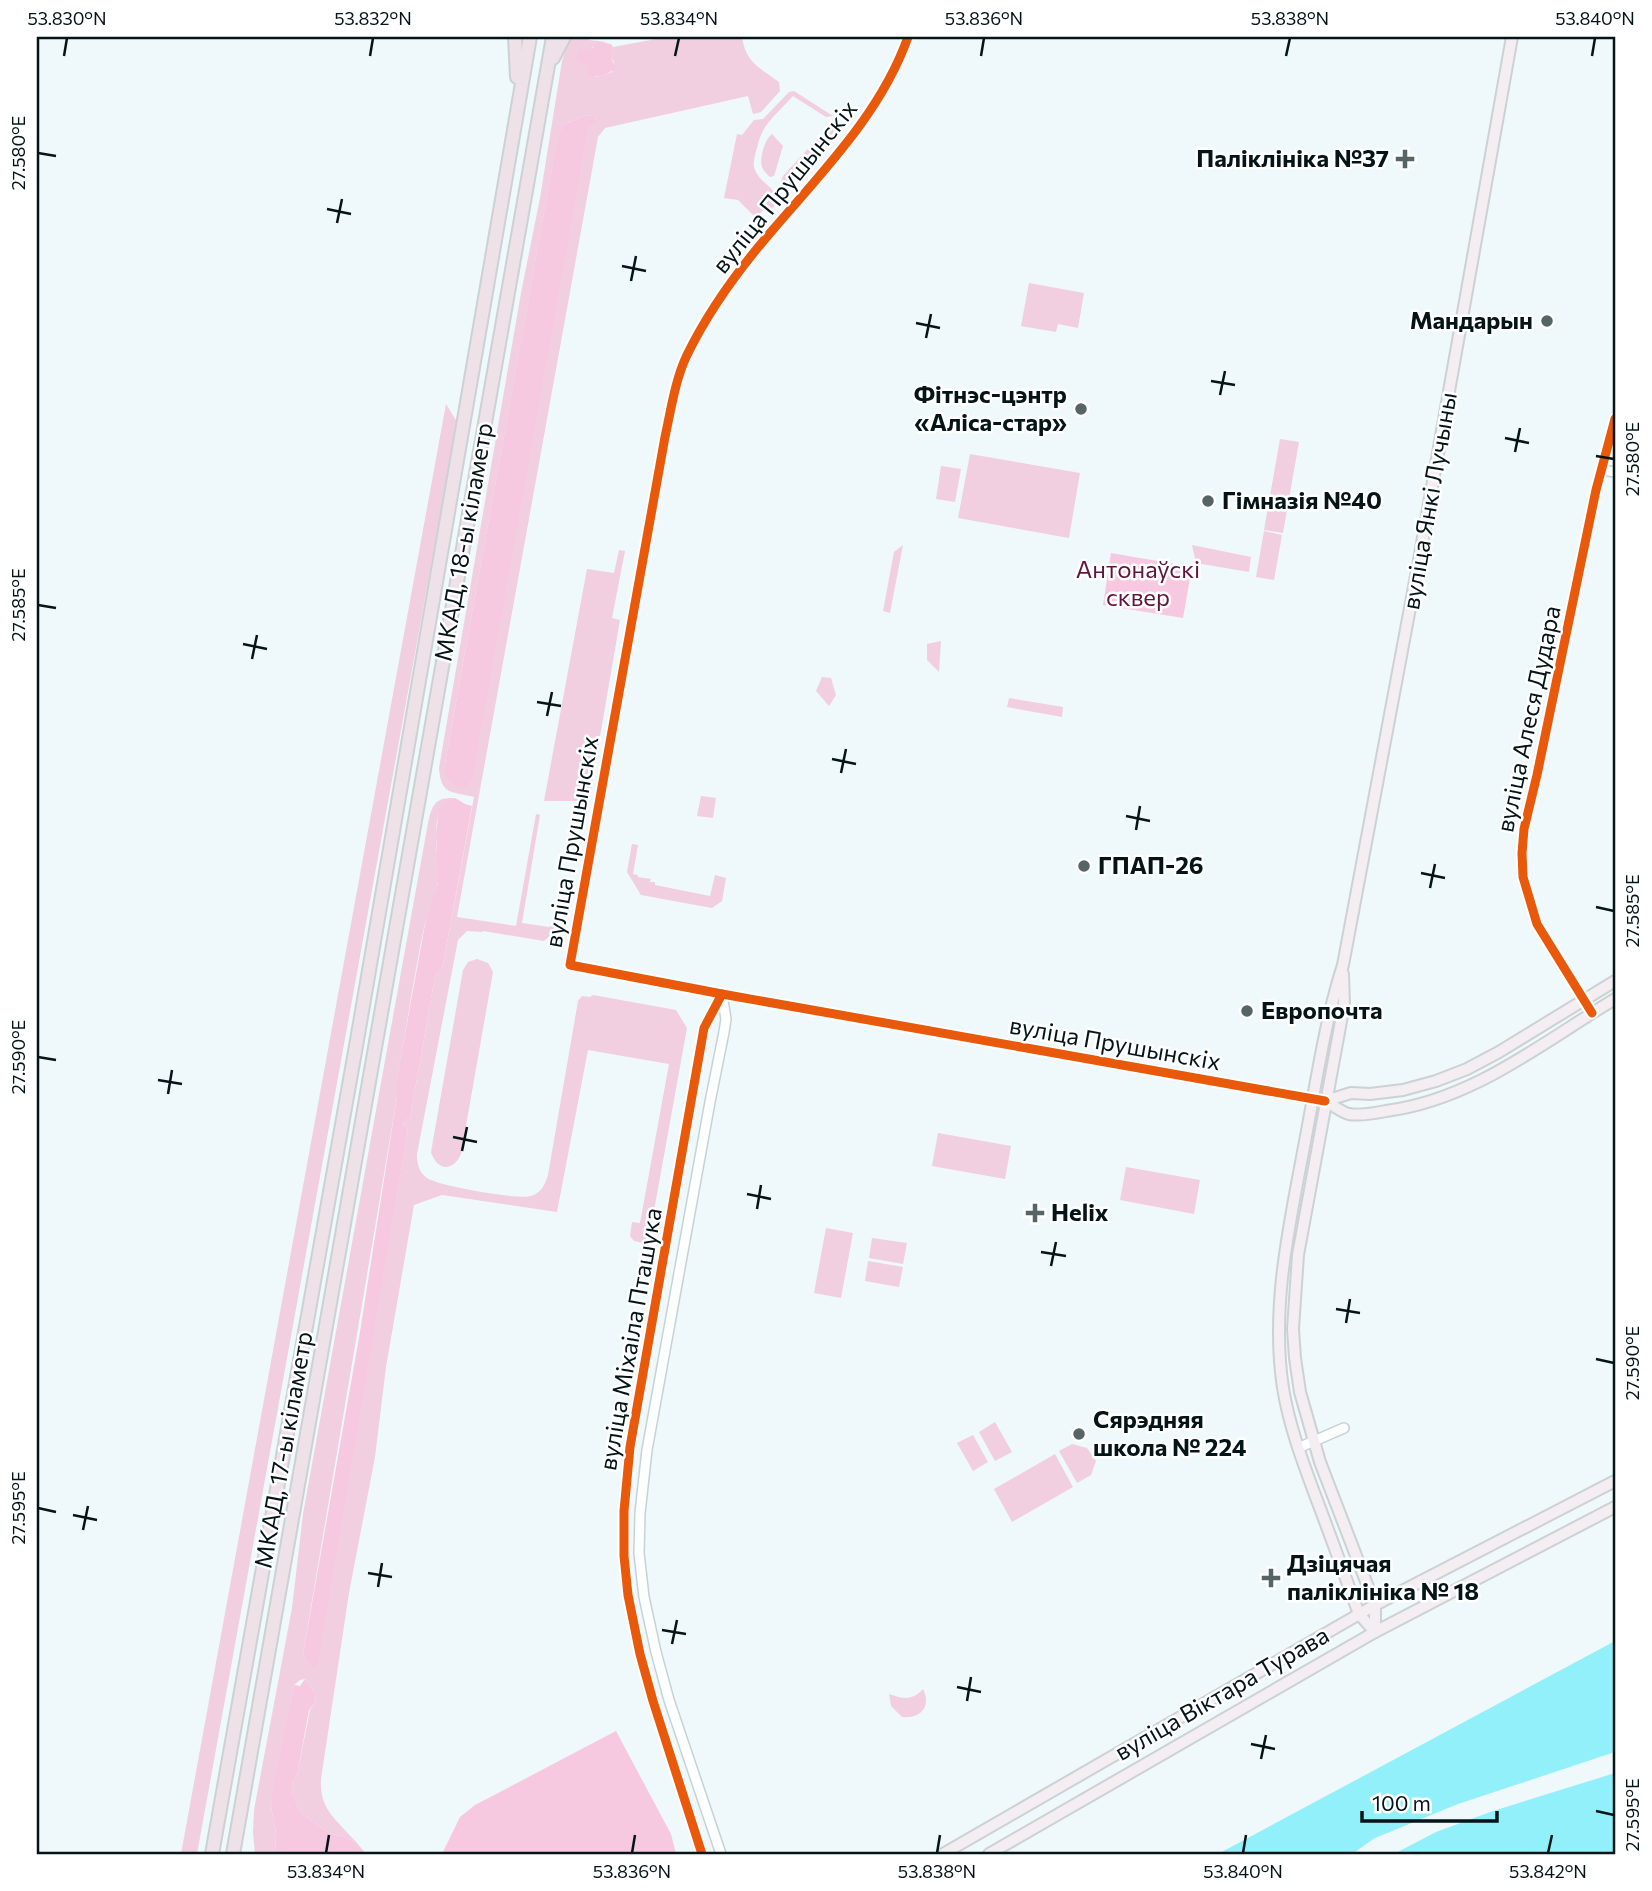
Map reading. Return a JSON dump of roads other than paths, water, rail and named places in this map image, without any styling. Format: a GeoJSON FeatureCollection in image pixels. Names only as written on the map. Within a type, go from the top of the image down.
{"type":"FeatureCollection","features":[{"type":"Feature","properties":{"kind":"highway"},"geometry":{"type":"LineString","coordinates":[[515,37],[518,74],[515,119]]}},
{"type":"Feature","properties":{"kind":"highway","name":"МКАД, 18-ы кіламетр"},"geometry":{"type":"LineString","coordinates":[[356,1046],[530,37]]}},
{"type":"Feature","properties":{"kind":"highway","name":"МКАД, 18-ы кіламетр"},"geometry":{"type":"LineString","coordinates":[[375,1048],[553,37]]}},
{"type":"Feature","properties":{"kind":"highway"},"geometry":{"type":"LineString","coordinates":[[547,71],[564,37]]}},
{"type":"Feature","properties":{"kind":"highway","name":"МКАД, 17-ы кіламетр"},"geometry":{"type":"LineString","coordinates":[[212,1854],[356,1046]]}},
{"type":"Feature","properties":{"kind":"highway","name":"МКАД, 17-ы кіламетр"},"geometry":{"type":"LineString","coordinates":[[233,1854],[375,1048]]}},
{"type":"Feature","properties":{"kind":"main road","name":"вуліца Янкі Лучыны"},"geometry":{"type":"LineString","coordinates":[[1375,1632],[1359,1614],[1298,1448],[1283,1390],[1279,1327],[1285,1253],[1312,1099],[1331,1002],[1343,965],[1419,560],[1512,37]]}},
{"type":"Feature","properties":{"kind":"main road","name":"вуліца Янкі Лучыны"},"geometry":{"type":"LineString","coordinates":[[1343,965],[1344,1005],[1298,1255],[1293,1329],[1300,1392],[1314,1441],[1375,1605],[1375,1632]]}},
{"type":"Feature","properties":{"kind":"main road"},"geometry":{"type":"LineString","coordinates":[[1325,1101],[1351,1093],[1403,1090],[1468,1069],[1615,981]]}},
{"type":"Feature","properties":{"kind":"main road"},"geometry":{"type":"LineString","coordinates":[[1325,1101],[1349,1114],[1405,1109],[1443,1098],[1508,1066],[1615,999]]}},
{"type":"Feature","properties":{"kind":"main road","name":"вуліца Віктара Турава"},"geometry":{"type":"LineString","coordinates":[[943,1854],[1375,1605],[1615,1481]]}},
{"type":"Feature","properties":{"kind":"main road","name":"вуліца Віктара Турава"},"geometry":{"type":"LineString","coordinates":[[989,1854],[1375,1632],[1615,1507]]}},
{"type":"Feature","properties":{"kind":"street","name":"вуліца Прушынскіх"},"geometry":{"type":"LineString","coordinates":[[908,37],[893,75],[860,127],[749,259],[713,309],[687,356],[678,380],[665,437],[570,965],[1325,1101]]}},
{"type":"Feature","properties":{"kind":"street","name":"вуліца Алеся Дудара"},"geometry":{"type":"LineString","coordinates":[[1592,1013],[1537,923],[1523,877],[1522,853],[1524,829],[1593,502],[1615,419]]}},
{"type":"Feature","properties":{"kind":"street"},"geometry":{"type":"LineString","coordinates":[[1602,470],[1615,472]]}},
{"type":"Feature","properties":{"kind":"street","name":"вуліца Міхаіла Пташука"},"geometry":{"type":"LineString","coordinates":[[702,1854],[640,1654],[628,1595],[624,1556],[624,1511],[630,1447],[704,1028],[722,994]]}},
{"type":"Feature","properties":{"kind":"street","name":"вуліца Міхаіла Пташука"},"geometry":{"type":"LineString","coordinates":[[721,1854],[659,1664],[644,1597],[639,1553],[640,1513],[647,1450],[726,1019],[722,994]]}},
{"type":"Feature","properties":{"kind":"street"},"geometry":{"type":"LineString","coordinates":[[1298,1448],[1344,1428]]}},
{"type":"Feature","properties":{"kind":"water"},"geometry":{"type":"Polygon","coordinates":[[[1615,1641],[1615,1752],[1458,1804],[1375,1838],[1352,1854],[1218,1854],[1615,1641]]]}},
{"type":"Feature","properties":{"kind":"water"},"geometry":{"type":"Polygon","coordinates":[[[1615,1773],[1615,1854],[1394,1854],[1436,1832],[1493,1811],[1615,1773]]]}},
{"type":"Feature","properties":{"kind":"place","name":"Паліклініка №37"},"geometry":{"type":"Point","coordinates":[1405,159]}},
{"type":"Feature","properties":{"kind":"place","name":"Мандарын"},"geometry":{"type":"Point","coordinates":[1547,321]}},
{"type":"Feature","properties":{"kind":"place","name":"Фітнэс-цэнтр «Аліса-стар»"},"geometry":{"type":"Point","coordinates":[1081,409]}},
{"type":"Feature","properties":{"kind":"place","name":"Гімназія №40"},"geometry":{"type":"Point","coordinates":[1208,501]}},
{"type":"Feature","properties":{"kind":"place","name":"ГПАП-26"},"geometry":{"type":"Point","coordinates":[1084,866]}},
{"type":"Feature","properties":{"kind":"place","name":"Европочта"},"geometry":{"type":"Point","coordinates":[1247,1011]}},
{"type":"Feature","properties":{"kind":"place","name":"Helix"},"geometry":{"type":"Point","coordinates":[1035,1213]}},
{"type":"Feature","properties":{"kind":"place","name":"Сярэдняя школа № 224"},"geometry":{"type":"Point","coordinates":[1079,1434]}},
{"type":"Feature","properties":{"kind":"place","name":"Дзіцячая паліклініка № 18"},"geometry":{"type":"Point","coordinates":[1271,1578]}},
{"type":"Feature","properties":{"kind":"park label","name":"Антонаўскі сквер"},"geometry":{"type":"Point","coordinates":[1138,584]}}]}
